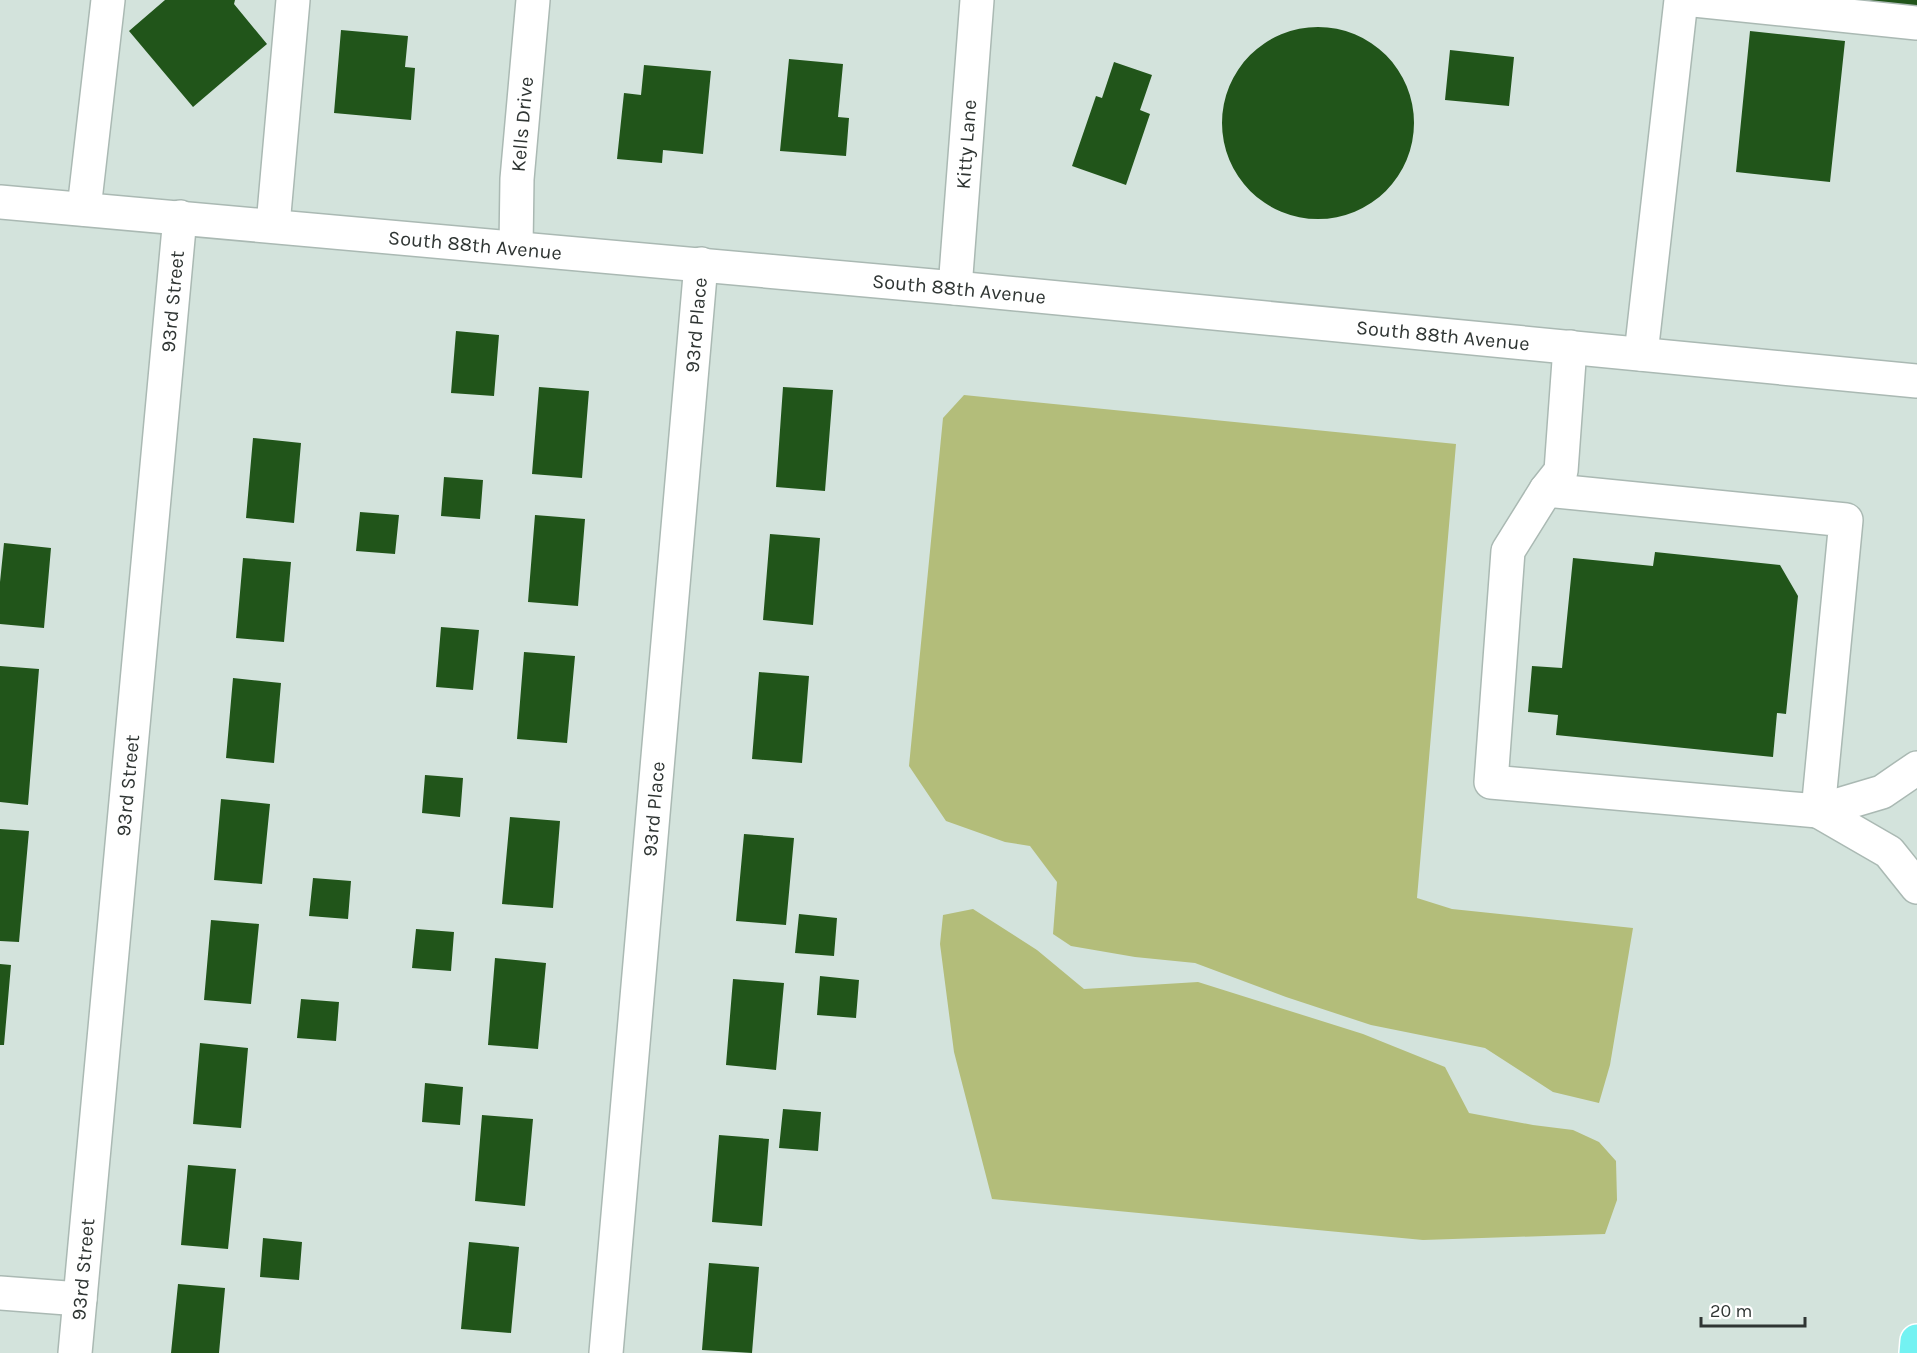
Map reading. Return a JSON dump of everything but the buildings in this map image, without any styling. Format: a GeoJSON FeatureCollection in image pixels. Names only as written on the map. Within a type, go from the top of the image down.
{"type":"FeatureCollection","features":[{"type":"Feature","properties":{"kind":"main road"},"geometry":{"type":"LineString","coordinates":[[1916,1353],[1917,1341]]}},
{"type":"Feature","properties":{"kind":"street"},"geometry":{"type":"LineString","coordinates":[[84,209],[108,0]]}},
{"type":"Feature","properties":{"kind":"street"},"geometry":{"type":"LineString","coordinates":[[273,225],[293,0]]}},
{"type":"Feature","properties":{"kind":"street","name":"Kells Drive"},"geometry":{"type":"LineString","coordinates":[[516,247],[517,179],[533,0]]}},
{"type":"Feature","properties":{"kind":"street","name":"Kitty Lane"},"geometry":{"type":"LineString","coordinates":[[955,288],[976,0]]}},
{"type":"Feature","properties":{"kind":"street"},"geometry":{"type":"LineString","coordinates":[[1641,354],[1681,0]]}},
{"type":"Feature","properties":{"kind":"street"},"geometry":{"type":"LineString","coordinates":[[1694,0],[1917,23]]}},
{"type":"Feature","properties":{"kind":"street","name":"South 88th Avenue"},"geometry":{"type":"LineString","coordinates":[[0,202],[701,264],[1917,381]]}},
{"type":"Feature","properties":{"kind":"street","name":"93rd Street"},"geometry":{"type":"LineString","coordinates":[[75,1353],[180,217]]}},
{"type":"Feature","properties":{"kind":"street","name":"93rd Place"},"geometry":{"type":"LineString","coordinates":[[606,1353],[701,264]]}},
{"type":"Feature","properties":{"kind":"street"},"geometry":{"type":"LineString","coordinates":[[1570,347],[1561,471],[1546,490],[1508,551],[1491,782],[1818,811],[1882,792],[1917,768]]}},
{"type":"Feature","properties":{"kind":"street"},"geometry":{"type":"LineString","coordinates":[[1546,490],[1846,520],[1818,811]]}},
{"type":"Feature","properties":{"kind":"street"},"geometry":{"type":"LineString","coordinates":[[1818,811],[1889,852],[1917,886]]}},
{"type":"Feature","properties":{"kind":"street"},"geometry":{"type":"LineString","coordinates":[[0,1293],[80,1299]]}},
{"type":"Feature","properties":{"kind":"green space"},"geometry":{"type":"Polygon","coordinates":[[[964,395],[1456,444],[1417,898],[1452,909],[1633,928],[1610,1065],[1599,1103],[1553,1092],[1485,1048],[1371,1025],[1286,997],[1195,963],[1135,957],[1071,946],[1053,934],[1057,882],[1030,846],[1005,842],[946,821],[909,766],[943,418],[964,395]]]}},
{"type":"Feature","properties":{"kind":"green space"},"geometry":{"type":"Polygon","coordinates":[[[973,909],[1037,950],[1084,989],[1198,982],[1363,1034],[1445,1067],[1469,1113],[1573,1130],[1599,1142],[1616,1161],[1617,1200],[1605,1234],[1423,1240],[992,1199],[954,1052],[940,944],[943,915],[973,909]]]}}]}
